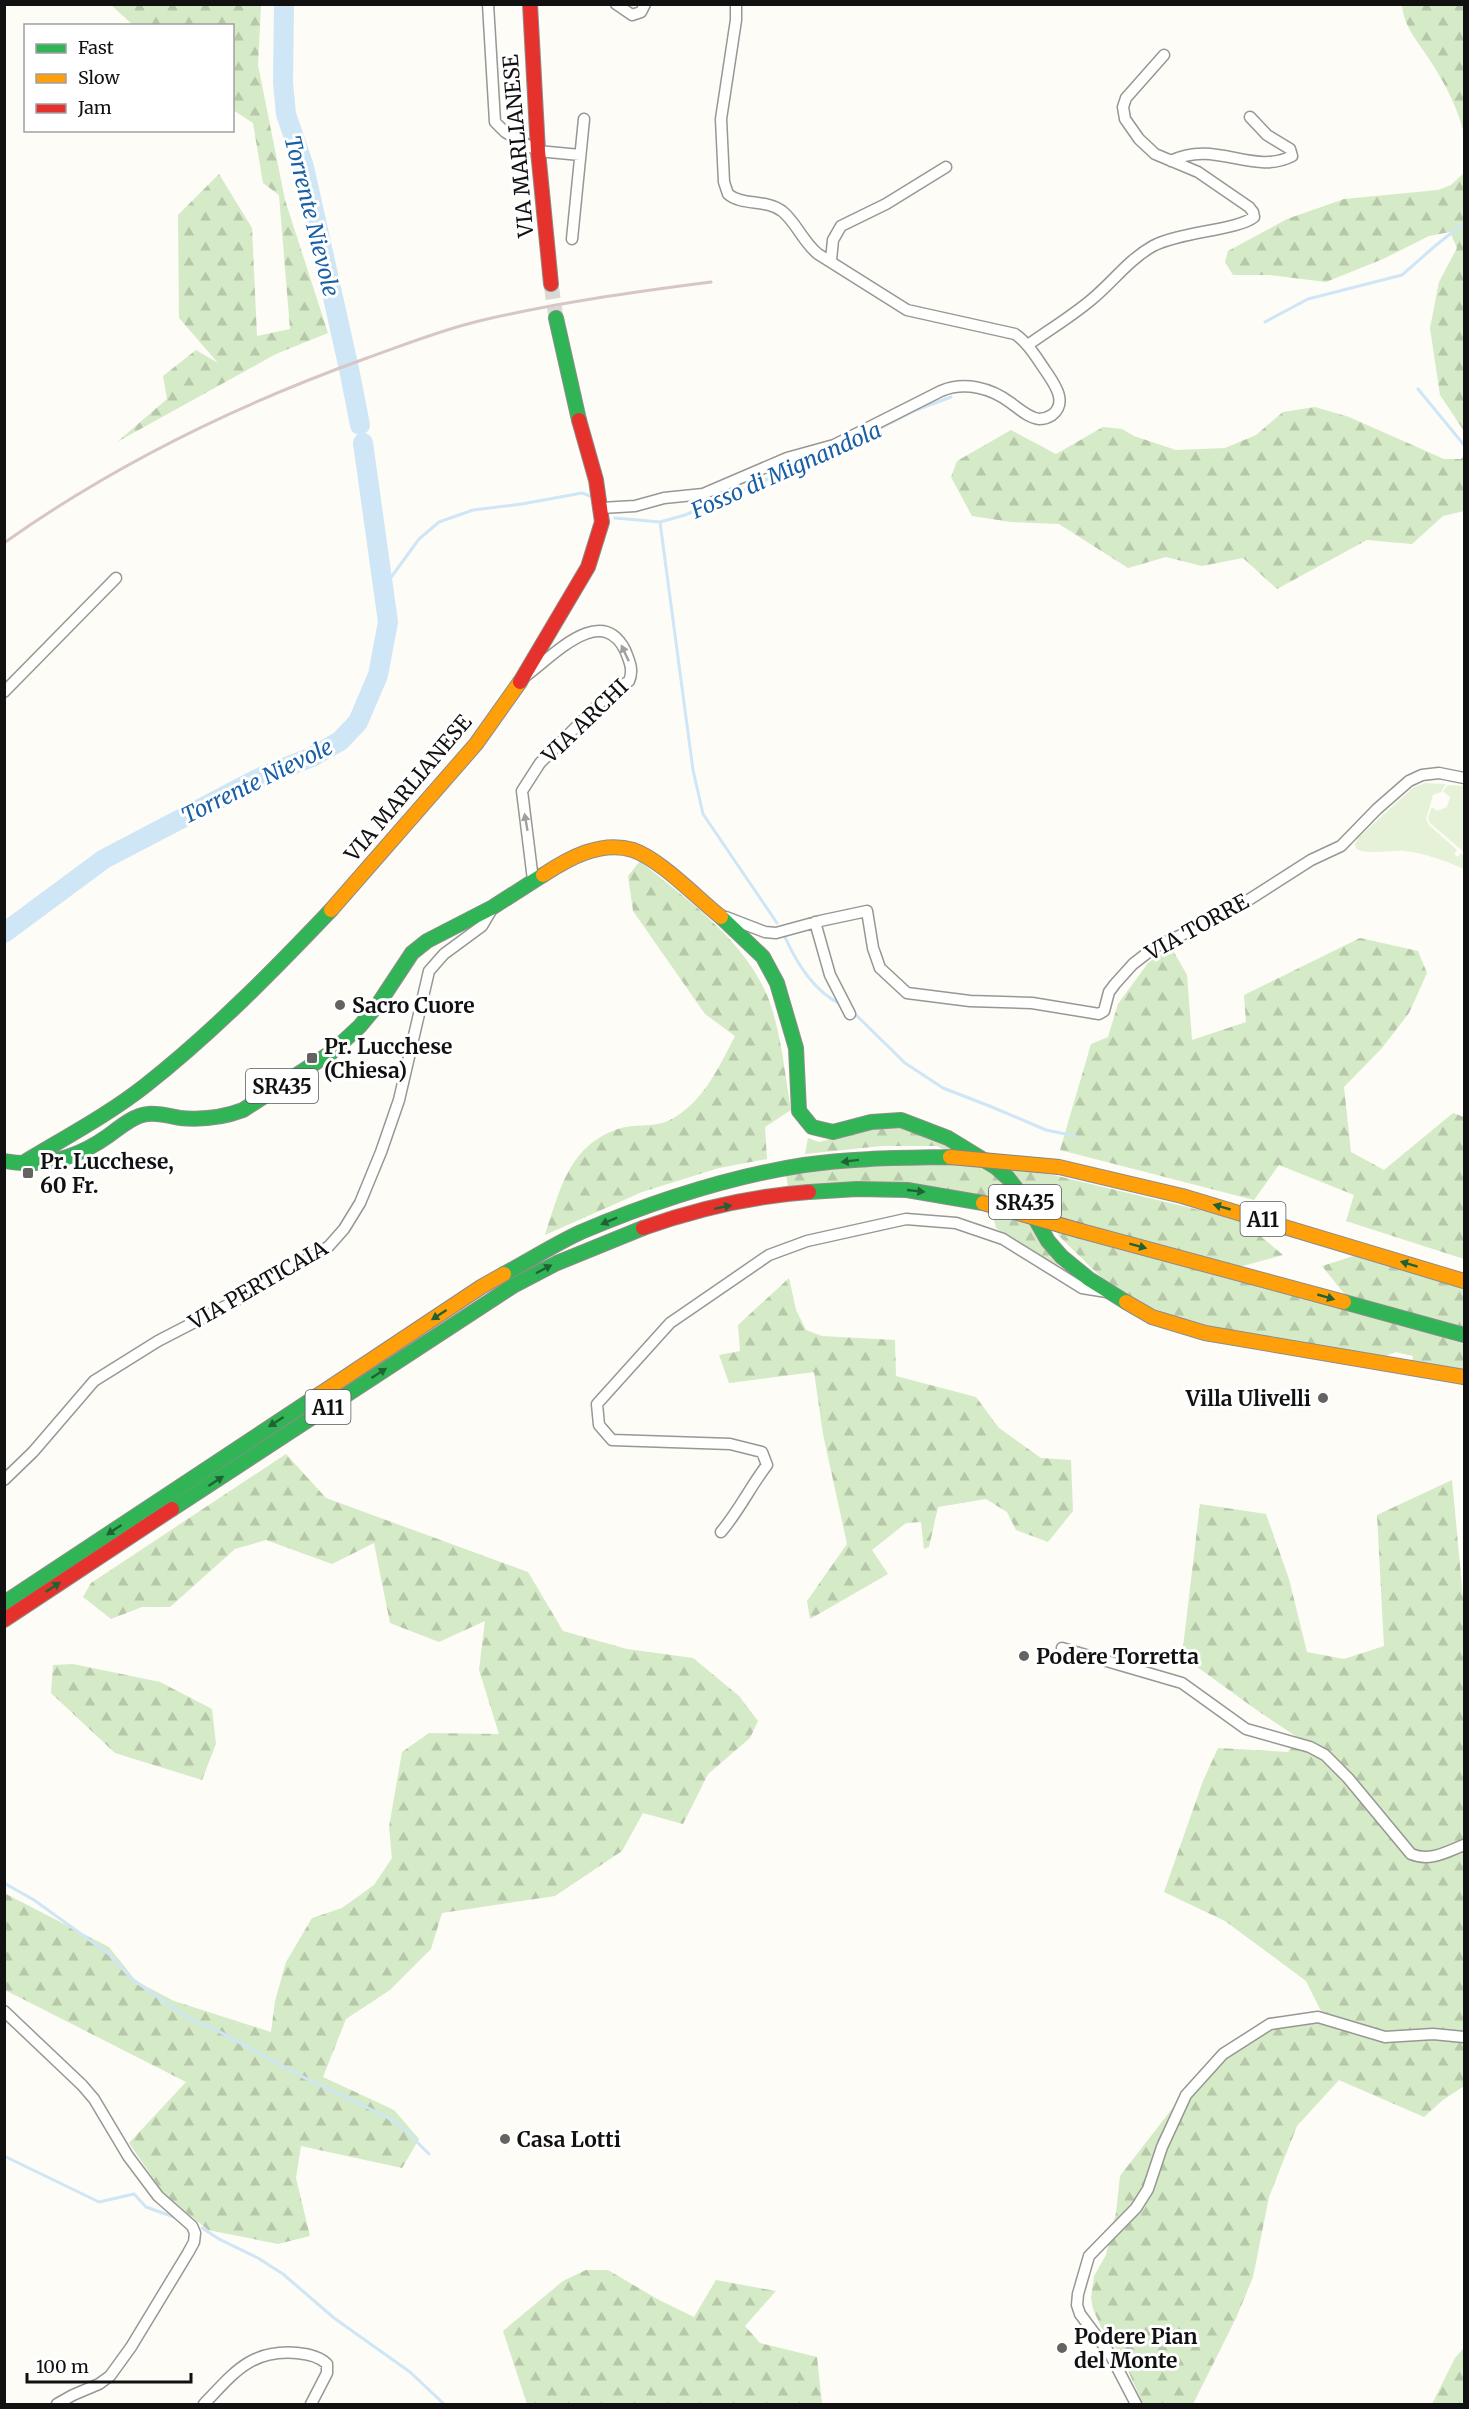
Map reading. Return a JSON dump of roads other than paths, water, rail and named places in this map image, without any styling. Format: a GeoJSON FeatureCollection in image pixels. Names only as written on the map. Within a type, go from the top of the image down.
{"type":"FeatureCollection","features":[{"type":"Feature","properties":{"kind":"main road","name":"VIA MARLIANESE"},"geometry":{"type":"LineString","coordinates":[[530,4],[538,151],[552,284]]}},
{"type":"Feature","properties":{"kind":"main road","name":"VIA MARLIANESE"},"geometry":{"type":"LineString","coordinates":[[10,1163],[117,1106],[146,1085],[205,1035],[353,886],[476,744],[522,679],[588,567],[602,522],[596,480],[573,399],[556,318]]}},
{"type":"Feature","properties":{"kind":"main road","name":"SR435"},"geometry":{"type":"LineString","coordinates":[[10,1163],[58,1160],[83,1152],[138,1116],[147,1114],[211,1120],[243,1110],[332,1052],[360,1026],[379,1003],[412,952],[427,941],[493,907],[567,859],[588,851],[609,848],[633,850],[656,863],[742,936],[763,957],[777,983],[796,1048],[799,1112],[806,1121],[820,1131],[832,1132],[871,1122],[901,1120],[948,1138],[1002,1173],[1016,1188],[1056,1250],[1077,1269],[1110,1293],[1152,1317],[1205,1333],[1464,1377]]}},
{"type":"Feature","properties":{"kind":"main road","name":"A11"},"geometry":{"type":"LineString","coordinates":[[4,1602],[481,1287],[579,1233],[686,1192],[753,1174],[805,1165],[867,1159],[950,1157],[1059,1167],[1159,1189],[1464,1281]]}},
{"type":"Feature","properties":{"kind":"main road","name":"A11"},"geometry":{"type":"LineString","coordinates":[[4,1620],[513,1286],[563,1258],[625,1234],[728,1206],[804,1192],[889,1188],[930,1192],[983,1203],[1464,1335]]}},
{"type":"Feature","properties":{"kind":"street"},"geometry":{"type":"LineString","coordinates":[[488,4],[493,118],[501,129],[538,151],[580,155]]}},
{"type":"Feature","properties":{"kind":"street"},"geometry":{"type":"LineString","coordinates":[[616,4],[632,15],[641,12],[645,4]]}},
{"type":"Feature","properties":{"kind":"street"},"geometry":{"type":"LineString","coordinates":[[601,508],[635,506],[664,498],[703,494],[787,458],[834,444],[950,387],[967,386],[990,391],[1031,417],[1040,419],[1046,418],[1057,410],[1059,396],[1057,388],[1028,345],[1009,331],[907,310],[811,249],[782,211],[774,206],[732,197],[726,189],[721,119],[736,20],[736,4]]}},
{"type":"Feature","properties":{"kind":"street"},"geometry":{"type":"LineString","coordinates":[[1028,345],[1093,299],[1129,262],[1152,247],[1177,236],[1242,223],[1254,217],[1249,207],[1206,177],[1155,154],[1139,139],[1125,119],[1123,107],[1129,93],[1164,55]]}},
{"type":"Feature","properties":{"kind":"street"},"geometry":{"type":"LineString","coordinates":[[1171,161],[1195,153],[1214,153],[1262,162],[1292,156],[1292,150],[1268,135],[1250,117]]}},
{"type":"Feature","properties":{"kind":"street"},"geometry":{"type":"LineString","coordinates":[[572,239],[584,119]]}},
{"type":"Feature","properties":{"kind":"street"},"geometry":{"type":"LineString","coordinates":[[831,260],[833,240],[841,226],[886,204],[946,167]]}},
{"type":"Feature","properties":{"kind":"street"},"geometry":{"type":"LineString","coordinates":[[4,692],[116,579]]}},
{"type":"Feature","properties":{"kind":"street","name":"VIA ARCHI"},"geometry":{"type":"LineString","coordinates":[[522,679],[580,636],[592,630],[609,632],[618,638],[632,667],[629,681],[611,692],[540,763],[522,790],[533,880]]}},
{"type":"Feature","properties":{"kind":"street","name":"VIA TORRE"},"geometry":{"type":"LineString","coordinates":[[815,922],[867,911],[873,948],[880,968],[907,993],[970,1001],[1032,1003],[1099,1014],[1104,1011],[1109,992],[1115,984],[1133,964],[1155,947],[1224,915],[1311,860],[1341,846],[1377,809],[1410,781],[1422,775],[1439,773],[1464,778]]}},
{"type":"Feature","properties":{"kind":"street","name":"VIA PERTICAIA"},"geometry":{"type":"LineString","coordinates":[[4,1480],[33,1452],[94,1381],[158,1341],[241,1298],[281,1272],[320,1253],[344,1229],[360,1203],[399,1100],[429,970],[444,954],[482,926],[493,907]]}},
{"type":"Feature","properties":{"kind":"street"},"geometry":{"type":"LineString","coordinates":[[712,911],[770,934],[815,922],[830,975],[850,1014]]}},
{"type":"Feature","properties":{"kind":"street"},"geometry":{"type":"LineString","coordinates":[[722,1532],[767,1465],[762,1452],[730,1444],[612,1440],[599,1425],[597,1404],[670,1323],[769,1255],[807,1241],[906,1219],[956,1223],[1003,1239],[1082,1288],[1110,1293]]}},
{"type":"Feature","properties":{"kind":"street"},"geometry":{"type":"LineString","coordinates":[[1062,1648],[1182,1683],[1246,1729],[1310,1747],[1325,1755],[1348,1778],[1411,1854],[1426,1858],[1464,1845]]}},
{"type":"Feature","properties":{"kind":"street"},"geometry":{"type":"LineString","coordinates":[[4,2011],[94,2099],[128,2156],[158,2196],[192,2226],[195,2233],[194,2242],[188,2253],[115,2370],[99,2384],[57,2404]]}},
{"type":"Feature","properties":{"kind":"street"},"geometry":{"type":"LineString","coordinates":[[1136,2404],[1110,2354],[1080,2314],[1077,2305],[1078,2294],[1089,2256],[1136,2208],[1148,2189],[1162,2147],[1186,2095],[1223,2054],[1270,2024],[1318,2017],[1385,2037],[1432,2034],[1464,2037]]}},
{"type":"Feature","properties":{"kind":"street"},"geometry":{"type":"LineString","coordinates":[[204,2404],[234,2372],[247,2362],[286,2352],[313,2356],[327,2364],[327,2373],[311,2404]]}},
{"type":"Feature","properties":{"kind":"waterway","name":"Torrente Nievole"},"geometry":{"type":"LineString","coordinates":[[284,4],[283,83],[286,114],[304,167],[360,425]]}},
{"type":"Feature","properties":{"kind":"waterway","name":"Fosso di Mignandola"},"geometry":{"type":"LineString","coordinates":[[1265,322],[1308,299],[1402,275],[1464,223]]}},
{"type":"Feature","properties":{"kind":"waterway"},"geometry":{"type":"LineString","coordinates":[[1418,389],[1464,445]]}},
{"type":"Feature","properties":{"kind":"waterway","name":"Fosso di Mignandola"},"geometry":{"type":"LineString","coordinates":[[615,518],[660,522],[685,515],[847,445],[916,410],[951,397]]}},
{"type":"Feature","properties":{"kind":"waterway","name":"Torrente Nievole"},"geometry":{"type":"LineString","coordinates":[[4,933],[104,859],[263,776],[312,757],[340,741],[358,722],[378,675],[388,622],[363,443]]}},
{"type":"Feature","properties":{"kind":"waterway","name":"Fosso di Mignandola"},"geometry":{"type":"LineString","coordinates":[[384,587],[419,539],[439,522],[473,510],[582,493],[593,497]]}},
{"type":"Feature","properties":{"kind":"waterway"},"geometry":{"type":"LineString","coordinates":[[660,522],[693,770],[703,814],[777,923]]}},
{"type":"Feature","properties":{"kind":"waterway"},"geometry":{"type":"LineString","coordinates":[[785,937],[807,976],[823,992],[841,1004]]}},
{"type":"Feature","properties":{"kind":"waterway"},"geometry":{"type":"LineString","coordinates":[[855,1014],[905,1063],[943,1088],[1046,1130],[1075,1136]]}},
{"type":"Feature","properties":{"kind":"waterway"},"geometry":{"type":"LineString","coordinates":[[4,1883],[34,1900],[109,1954],[132,1979],[185,2016],[387,2117],[404,2129],[429,2154]]}},
{"type":"Feature","properties":{"kind":"waterway"},"geometry":{"type":"LineString","coordinates":[[4,2156],[99,2202],[134,2194],[146,2207],[174,2217]]}},
{"type":"Feature","properties":{"kind":"waterway"},"geometry":{"type":"LineString","coordinates":[[202,2228],[283,2274],[334,2318],[410,2372],[444,2404]]}},
{"type":"Feature","properties":{"kind":"tunnel"},"geometry":{"type":"LineString","coordinates":[[551,284],[556,318]]}},
{"type":"Feature","properties":{"kind":"railway"},"geometry":{"type":"LineString","coordinates":[[4,543],[90,487],[179,438],[272,395],[367,358],[479,321],[594,298],[711,282]]}},
{"type":"Feature","properties":{"kind":"place","name":"Sacro Cuore"},"geometry":{"type":"Point","coordinates":[340,1005]}},
{"type":"Feature","properties":{"kind":"place","name":"Pr. Lucchese (Chiesa)"},"geometry":{"type":"Point","coordinates":[312,1058]}},
{"type":"Feature","properties":{"kind":"place","name":"Pr. Lucchese, 60 Fr."},"geometry":{"type":"Point","coordinates":[28,1173]}},
{"type":"Feature","properties":{"kind":"place","name":"Villa Ulivelli"},"geometry":{"type":"Point","coordinates":[1323,1398]}},
{"type":"Feature","properties":{"kind":"place","name":"Podere Torretta"},"geometry":{"type":"Point","coordinates":[1024,1656]}},
{"type":"Feature","properties":{"kind":"place","name":"Casa Lotti"},"geometry":{"type":"Point","coordinates":[505,2139]}},
{"type":"Feature","properties":{"kind":"place","name":"Podere Pian del Monte"},"geometry":{"type":"Point","coordinates":[1062,2348]}}]}
